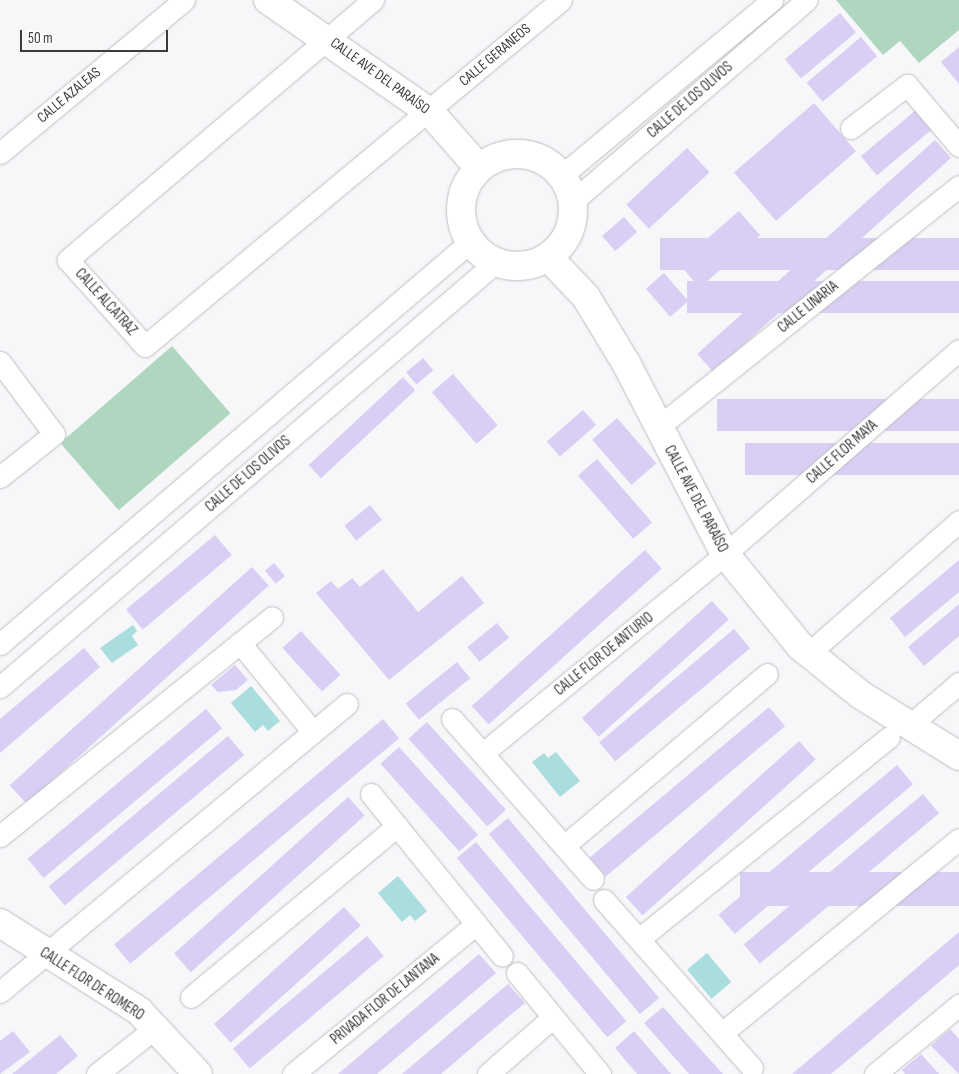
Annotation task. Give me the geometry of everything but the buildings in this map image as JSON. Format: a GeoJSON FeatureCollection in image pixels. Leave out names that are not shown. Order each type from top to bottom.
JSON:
{"type":"FeatureCollection","features":[{"type":"Feature","properties":{"kind":"street","name":"CALLE AZALEAS"},"geometry":{"type":"LineString","coordinates":[[0,153],[184,0]]}},
{"type":"Feature","properties":{"kind":"street","name":"CALLE AVE DEL PARAÍSO"},"geometry":{"type":"LineString","coordinates":[[268,0],[326,36],[430,112],[479,168]]}},
{"type":"Feature","properties":{"kind":"street"},"geometry":{"type":"LineString","coordinates":[[326,36],[373,0]]}},
{"type":"Feature","properties":{"kind":"street","name":"CALLE GERANEOS"},"geometry":{"type":"LineString","coordinates":[[430,112],[561,0]]}},
{"type":"Feature","properties":{"kind":"street","name":"CALLE DE LOS OLIVOS"},"geometry":{"type":"LineString","coordinates":[[561,176],[772,0]]}},
{"type":"Feature","properties":{"kind":"street","name":"CALLE DE LOS OLIVOS"},"geometry":{"type":"LineString","coordinates":[[573,201],[807,0]]}},
{"type":"Feature","properties":{"kind":"street","name":"CALLE ALCATRAZ"},"geometry":{"type":"LineString","coordinates":[[326,36],[68,260],[145,346],[430,112]]}},
{"type":"Feature","properties":{"kind":"street"},"geometry":{"type":"LineString","coordinates":[[851,128],[907,85],[959,146]]}},
{"type":"Feature","properties":{"kind":"street"},"geometry":{"type":"LineString","coordinates":[[506,154],[523,154],[542,159],[561,176],[573,201],[572,226],[564,244],[549,258],[529,266],[496,262],[470,242],[464,230],[461,202],[479,168],[506,154]]}},
{"type":"Feature","properties":{"kind":"street","name":"CALLE LINARIA"},"geometry":{"type":"LineString","coordinates":[[657,428],[959,186]]}},
{"type":"Feature","properties":{"kind":"street"},"geometry":{"type":"LineString","coordinates":[[0,644],[470,242]]}},
{"type":"Feature","properties":{"kind":"street","name":"CALLE AVE DEL PARAÍSO"},"geometry":{"type":"LineString","coordinates":[[549,258],[586,297],[626,363],[657,428],[725,554],[809,653],[861,695],[899,731],[959,756]]}},
{"type":"Feature","properties":{"kind":"street","name":"CALLE DE LOS OLIVOS"},"geometry":{"type":"LineString","coordinates":[[0,687],[496,262]]}},
{"type":"Feature","properties":{"kind":"street","name":"CALLE FLOR MAYA"},"geometry":{"type":"LineString","coordinates":[[725,554],[959,350]]}},
{"type":"Feature","properties":{"kind":"street"},"geometry":{"type":"LineString","coordinates":[[0,362],[54,434],[0,477]]}},
{"type":"Feature","properties":{"kind":"street"},"geometry":{"type":"LineString","coordinates":[[809,653],[959,521]]}},
{"type":"Feature","properties":{"kind":"street","name":"CALLE FLOR DE ANTURIO"},"geometry":{"type":"LineString","coordinates":[[483,753],[725,554]]}},
{"type":"Feature","properties":{"kind":"street"},"geometry":{"type":"LineString","coordinates":[[0,836],[272,617]]}},
{"type":"Feature","properties":{"kind":"street"},"geometry":{"type":"LineString","coordinates":[[240,643],[313,732]]}},
{"type":"Feature","properties":{"kind":"street"},"geometry":{"type":"LineString","coordinates":[[564,846],[767,674]]}},
{"type":"Feature","properties":{"kind":"street"},"geometry":{"type":"LineString","coordinates":[[639,939],[959,683]]}},
{"type":"Feature","properties":{"kind":"street"},"geometry":{"type":"LineString","coordinates":[[0,992],[347,704]]}},
{"type":"Feature","properties":{"kind":"street"},"geometry":{"type":"LineString","coordinates":[[452,719],[593,878]]}},
{"type":"Feature","properties":{"kind":"street"},"geometry":{"type":"LineString","coordinates":[[371,794],[502,956]]}},
{"type":"Feature","properties":{"kind":"street"},"geometry":{"type":"LineString","coordinates":[[191,997],[398,826]]}},
{"type":"Feature","properties":{"kind":"street"},"geometry":{"type":"LineString","coordinates":[[722,1034],[959,839]]}},
{"type":"Feature","properties":{"kind":"street"},"geometry":{"type":"LineString","coordinates":[[604,900],[752,1068]]}},
{"type":"Feature","properties":{"kind":"street","name":"CALLE FLOR DE ROMERO"},"geometry":{"type":"LineString","coordinates":[[0,923],[46,954],[139,1011],[198,1074]]}},
{"type":"Feature","properties":{"kind":"street","name":"PRIVADA FLOR DE LANTANA"},"geometry":{"type":"LineString","coordinates":[[293,1074],[476,924]]}},
{"type":"Feature","properties":{"kind":"street"},"geometry":{"type":"LineString","coordinates":[[517,974],[600,1074]]}},
{"type":"Feature","properties":{"kind":"street"},"geometry":{"type":"LineString","coordinates":[[875,1074],[959,1005]]}},
{"type":"Feature","properties":{"kind":"street"},"geometry":{"type":"LineString","coordinates":[[488,1074],[553,1017]]}},
{"type":"Feature","properties":{"kind":"street"},"geometry":{"type":"LineString","coordinates":[[97,1074],[155,1028]]}},
{"type":"Feature","properties":{"kind":"green space"},"geometry":{"type":"Polygon","coordinates":[[[836,0],[959,0],[959,30],[919,63],[900,41],[883,55],[836,0]]]}},
{"type":"Feature","properties":{"kind":"green space"},"geometry":{"type":"Polygon","coordinates":[[[172,346],[230,413],[119,510],[60,443],[172,346]]]}},
{"type":"Feature","properties":{"kind":"water"},"geometry":{"type":"Polygon","coordinates":[[[133,625],[137,631],[132,636],[138,645],[112,663],[100,648],[133,625]]]}},
{"type":"Feature","properties":{"kind":"water"},"geometry":{"type":"Polygon","coordinates":[[[251,686],[280,721],[268,731],[263,725],[255,732],[231,703],[251,686]]]}},
{"type":"Feature","properties":{"kind":"water"},"geometry":{"type":"Polygon","coordinates":[[[556,752],[580,781],[560,797],[532,762],[544,753],[548,758],[556,752]]]}},
{"type":"Feature","properties":{"kind":"water"},"geometry":{"type":"Polygon","coordinates":[[[398,876],[427,911],[415,921],[410,915],[402,922],[378,893],[398,876]]]}},
{"type":"Feature","properties":{"kind":"water"},"geometry":{"type":"Polygon","coordinates":[[[707,953],[731,982],[712,999],[687,970],[707,953]]]}}]}
